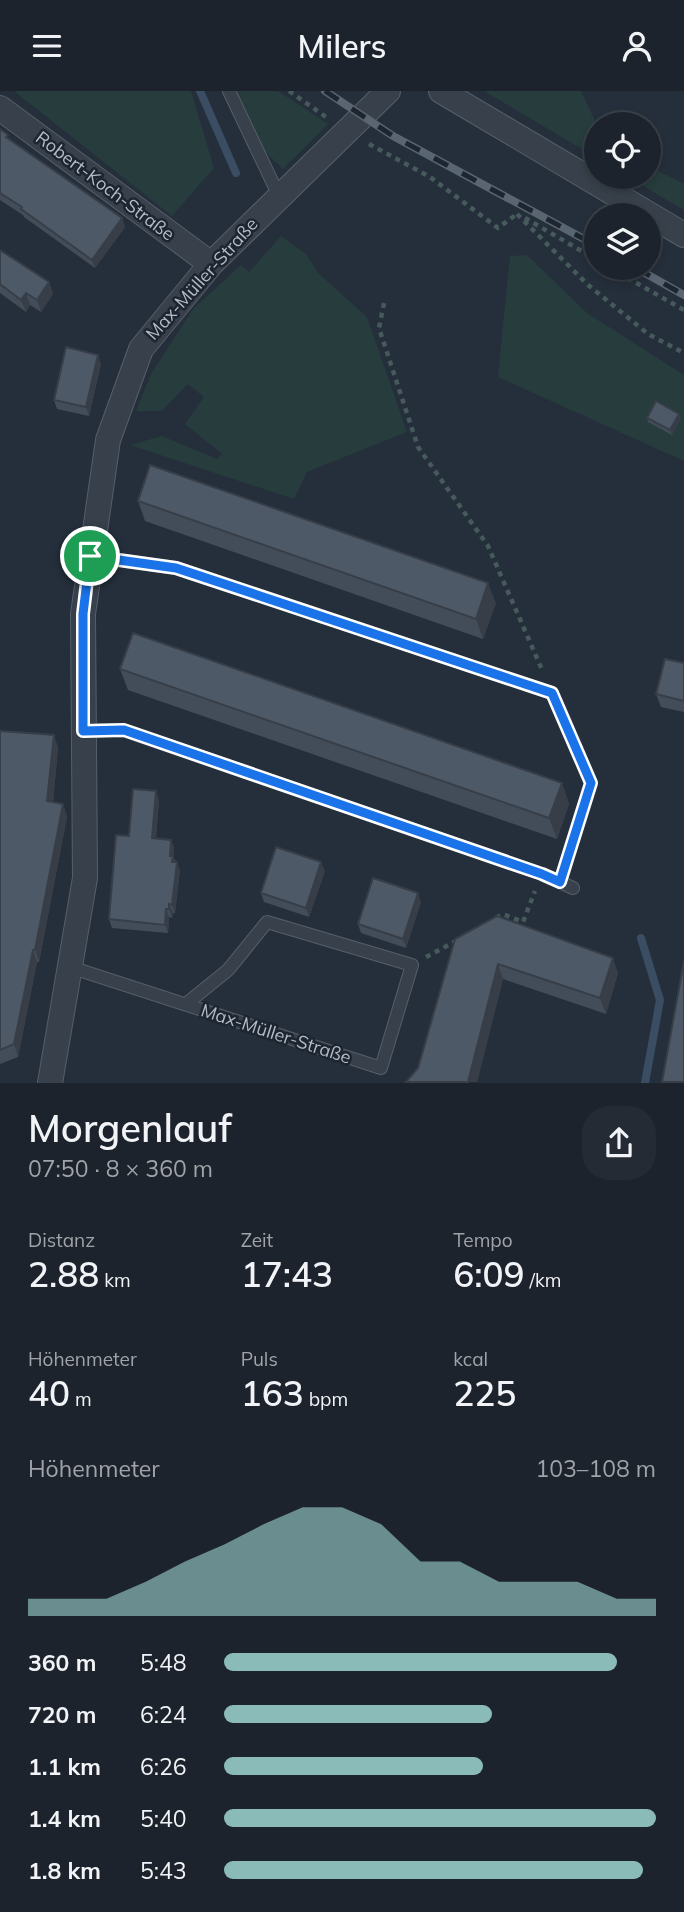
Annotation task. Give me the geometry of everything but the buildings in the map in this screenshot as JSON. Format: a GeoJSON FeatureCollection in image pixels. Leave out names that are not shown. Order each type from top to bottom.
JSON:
{"type":"FeatureCollection","features":[{"type":"Feature","properties":{"kind":"street","name":"Max-Müller-Straße"},"geometry":{"type":"LineString","coordinates":[[50,1083],[85,879],[83,614],[107,440],[141,349],[211,264],[388,91]]}},
{"type":"Feature","properties":{"kind":"street"},"geometry":{"type":"LineString","coordinates":[[448,93],[684,236]]}},
{"type":"Feature","properties":{"kind":"street","name":"Robert-Koch-Straße"},"geometry":{"type":"LineString","coordinates":[[0,108],[211,264]]}},
{"type":"Feature","properties":{"kind":"lane"},"geometry":{"type":"LineString","coordinates":[[229,91],[279,196]]}},
{"type":"Feature","properties":{"kind":"lane"},"geometry":{"type":"LineString","coordinates":[[90,556],[176,568],[552,693]]}},
{"type":"Feature","properties":{"kind":"lane"},"geometry":{"type":"LineString","coordinates":[[83,731],[124,730],[542,874],[573,888]]}},
{"type":"Feature","properties":{"kind":"lane"},"geometry":{"type":"LineString","coordinates":[[186,1005],[228,970],[267,922],[412,965]]}},
{"type":"Feature","properties":{"kind":"lane","name":"Max-Müller-Straße"},"geometry":{"type":"LineString","coordinates":[[70,967],[382,1067],[412,965]]}},
{"type":"Feature","properties":{"kind":"path"},"geometry":{"type":"LineString","coordinates":[[289,91],[347,132],[430,177],[498,227],[517,214]]}},
{"type":"Feature","properties":{"kind":"path"},"geometry":{"type":"LineString","coordinates":[[517,214],[584,253]]}},
{"type":"Feature","properties":{"kind":"path"},"geometry":{"type":"LineString","coordinates":[[517,214],[587,284],[648,334],[682,352],[684,346]]}},
{"type":"Feature","properties":{"kind":"path"},"geometry":{"type":"LineString","coordinates":[[631,280],[684,310]]}},
{"type":"Feature","properties":{"kind":"path"},"geometry":{"type":"LineString","coordinates":[[384,303],[379,328],[418,447],[488,546],[591,783],[560,882]]}},
{"type":"Feature","properties":{"kind":"path"},"geometry":{"type":"LineString","coordinates":[[492,921],[503,914],[523,922],[542,874]]}},
{"type":"Feature","properties":{"kind":"path"},"geometry":{"type":"LineString","coordinates":[[412,965],[468,934]]}},
{"type":"Feature","properties":{"kind":"green space"},"geometry":{"type":"Polygon","coordinates":[[[14,91],[191,91],[214,168],[172,216],[14,91]]]}},
{"type":"Feature","properties":{"kind":"green space"},"geometry":{"type":"Polygon","coordinates":[[[236,91],[278,91],[328,124],[283,169],[264,151],[236,91]]]}},
{"type":"Feature","properties":{"kind":"green space"},"geometry":{"type":"Polygon","coordinates":[[[484,91],[581,91],[591,112],[584,112],[584,150],[484,91]]]}},
{"type":"Feature","properties":{"kind":"green space"},"geometry":{"type":"Polygon","coordinates":[[[661,172],[684,184],[684,210],[648,189],[661,189],[661,172]]]}},
{"type":"Feature","properties":{"kind":"green space"},"geometry":{"type":"Polygon","coordinates":[[[281,236],[306,254],[318,273],[367,317],[407,432],[307,472],[294,499],[130,445],[162,436],[217,459],[222,454],[185,424],[204,397],[188,384],[162,411],[136,411],[151,374],[193,309],[241,265],[249,272],[281,236]]]}},
{"type":"Feature","properties":{"kind":"green space"},"geometry":{"type":"Polygon","coordinates":[[[527,255],[587,313],[684,375],[684,461],[498,377],[510,256],[527,255]]]}},
{"type":"Feature","properties":{"kind":"waterway"},"geometry":{"type":"LineString","coordinates":[[200,91],[236,173]]}},
{"type":"Feature","properties":{"kind":"waterway"},"geometry":{"type":"LineString","coordinates":[[641,938],[660,1000],[645,1083]]}},
{"type":"Feature","properties":{"kind":"railway"},"geometry":{"type":"LineString","coordinates":[[325,91],[393,136],[584,239]]}},
{"type":"Feature","properties":{"kind":"railway"},"geometry":{"type":"LineString","coordinates":[[657,280],[684,295]]}},
{"type":"Feature","properties":{"kind":"route"},"geometry":{"type":"LineString","coordinates":[[90,556],[176,568],[552,693],[591,783],[560,882],[124,730],[83,731],[83,614],[90,556]]}}]}
